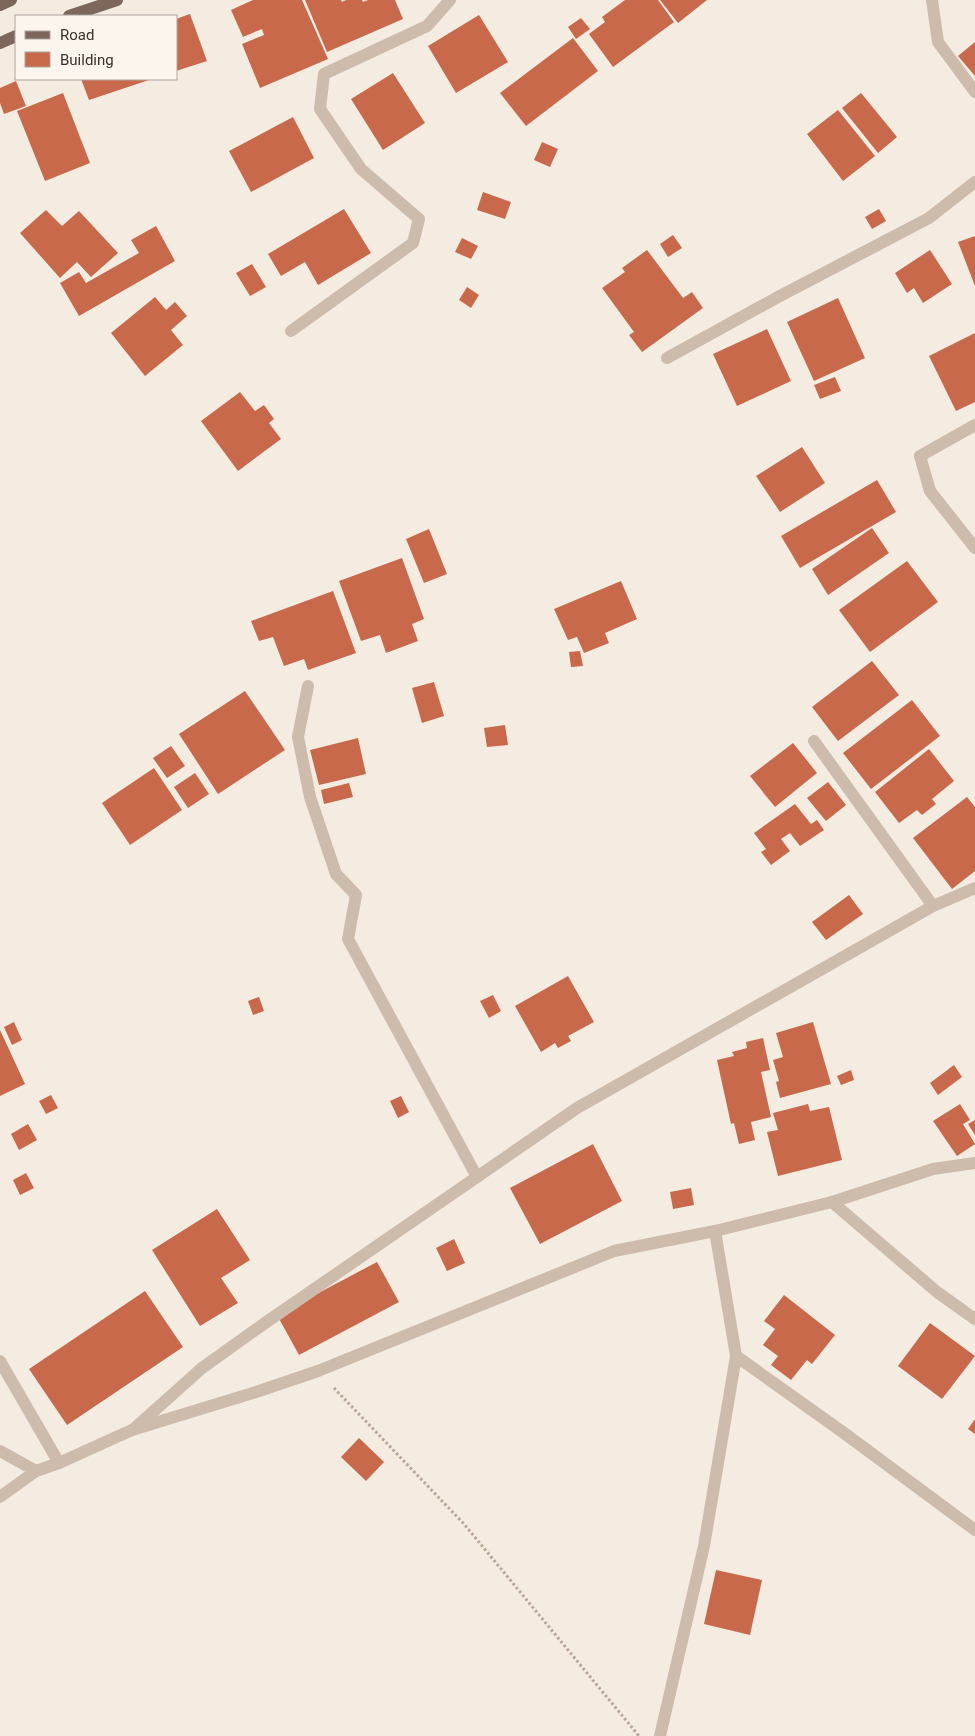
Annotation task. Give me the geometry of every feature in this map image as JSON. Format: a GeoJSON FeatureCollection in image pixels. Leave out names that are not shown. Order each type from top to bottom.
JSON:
{"type":"FeatureCollection","features":[{"type":"Feature","properties":{"kind":"main road"},"geometry":{"type":"LineString","coordinates":[[0,5],[11,0]]}},
{"type":"Feature","properties":{"kind":"main road"},"geometry":{"type":"LineString","coordinates":[[72,15],[117,0]]}},
{"type":"Feature","properties":{"kind":"main road"},"geometry":{"type":"LineString","coordinates":[[0,43],[15,36]]}},
{"type":"Feature","properties":{"kind":"street"},"geometry":{"type":"LineString","coordinates":[[291,331],[413,243],[419,219],[361,170],[320,109],[324,74],[427,26],[450,0]]}},
{"type":"Feature","properties":{"kind":"street"},"geometry":{"type":"LineString","coordinates":[[932,0],[938,42],[975,92]]}},
{"type":"Feature","properties":{"kind":"street"},"geometry":{"type":"LineString","coordinates":[[668,358],[786,293],[929,218],[975,182]]}},
{"type":"Feature","properties":{"kind":"street"},"geometry":{"type":"LineString","coordinates":[[975,426],[920,456],[930,491],[975,548]]}},
{"type":"Feature","properties":{"kind":"street"},"geometry":{"type":"LineString","coordinates":[[308,686],[298,736],[310,797],[336,874],[356,896],[348,940],[476,1177]]}},
{"type":"Feature","properties":{"kind":"street"},"geometry":{"type":"LineString","coordinates":[[814,741],[933,906]]}},
{"type":"Feature","properties":{"kind":"street"},"geometry":{"type":"LineString","coordinates":[[132,1430],[202,1368],[264,1322],[577,1108],[933,906],[975,888]]}},
{"type":"Feature","properties":{"kind":"street"},"geometry":{"type":"LineString","coordinates":[[0,1497],[36,1471],[59,1463],[132,1430],[318,1371],[614,1250],[716,1231],[832,1202],[933,1169],[975,1163]]}},
{"type":"Feature","properties":{"kind":"street"},"geometry":{"type":"LineString","coordinates":[[832,1202],[938,1292],[975,1319]]}},
{"type":"Feature","properties":{"kind":"street"},"geometry":{"type":"LineString","coordinates":[[660,1736],[704,1546],[736,1356],[716,1231]]}},
{"type":"Feature","properties":{"kind":"street"},"geometry":{"type":"LineString","coordinates":[[736,1356],[975,1530]]}},
{"type":"Feature","properties":{"kind":"street"},"geometry":{"type":"LineString","coordinates":[[0,1361],[59,1463]]}},
{"type":"Feature","properties":{"kind":"street"},"geometry":{"type":"LineString","coordinates":[[0,1451],[36,1471]]}},
{"type":"Feature","properties":{"kind":"path"},"geometry":{"type":"LineString","coordinates":[[318,1371],[464,1524],[639,1736]]}},
{"type":"Feature","properties":{"kind":"building"},"geometry":{"type":"Polygon","coordinates":[[[253,0],[302,0],[328,59],[260,88],[242,44],[264,35],[262,29],[243,37],[231,10],[253,0]]]}},
{"type":"Feature","properties":{"kind":"building"},"geometry":{"type":"Polygon","coordinates":[[[305,0],[341,0],[342,2],[346,0],[362,0],[363,2],[368,0],[395,0],[403,19],[327,52],[305,0]]]}},
{"type":"Feature","properties":{"kind":"building"},"geometry":{"type":"Polygon","coordinates":[[[625,0],[658,0],[674,22],[613,67],[589,34],[605,22],[602,17],[625,0]]]}},
{"type":"Feature","properties":{"kind":"building"},"geometry":{"type":"Polygon","coordinates":[[[660,0],[707,0],[678,23],[660,0]]]}},
{"type":"Feature","properties":{"kind":"building"},"geometry":{"type":"Polygon","coordinates":[[[190,14],[207,61],[178,70],[178,18],[190,14]]]}},
{"type":"Feature","properties":{"kind":"building"},"geometry":{"type":"Polygon","coordinates":[[[479,15],[508,62],[456,93],[428,46],[479,15]]]}},
{"type":"Feature","properties":{"kind":"building"},"geometry":{"type":"Polygon","coordinates":[[[581,18],[590,29],[576,39],[568,27],[581,18]]]}},
{"type":"Feature","properties":{"kind":"building"},"geometry":{"type":"Polygon","coordinates":[[[573,38],[598,71],[526,126],[500,93],[573,38]]]}},
{"type":"Feature","properties":{"kind":"building"},"geometry":{"type":"Polygon","coordinates":[[[975,42],[975,76],[958,56],[975,42]]]}},
{"type":"Feature","properties":{"kind":"building"},"geometry":{"type":"Polygon","coordinates":[[[393,73],[425,123],[383,150],[351,99],[393,73]]]}},
{"type":"Feature","properties":{"kind":"building"},"geometry":{"type":"Polygon","coordinates":[[[81,80],[149,80],[89,100],[81,80]]]}},
{"type":"Feature","properties":{"kind":"building"},"geometry":{"type":"Polygon","coordinates":[[[16,81],[26,106],[4,114],[0,103],[0,88],[16,81]]]}},
{"type":"Feature","properties":{"kind":"building"},"geometry":{"type":"Polygon","coordinates":[[[63,93],[90,163],[45,181],[17,111],[63,93]]]}},
{"type":"Feature","properties":{"kind":"building"},"geometry":{"type":"Polygon","coordinates":[[[861,93],[897,137],[878,153],[842,108],[861,93]]]}},
{"type":"Feature","properties":{"kind":"building"},"geometry":{"type":"Polygon","coordinates":[[[838,110],[875,156],[843,181],[807,134],[838,110]]]}},
{"type":"Feature","properties":{"kind":"building"},"geometry":{"type":"Polygon","coordinates":[[[293,117],[314,158],[251,192],[229,151],[293,117]]]}},
{"type":"Feature","properties":{"kind":"building"},"geometry":{"type":"Polygon","coordinates":[[[542,142],[558,149],[550,167],[534,160],[542,142]]]}},
{"type":"Feature","properties":{"kind":"building"},"geometry":{"type":"Polygon","coordinates":[[[483,192],[511,202],[505,219],[477,210],[483,192]]]}},
{"type":"Feature","properties":{"kind":"building"},"geometry":{"type":"Polygon","coordinates":[[[344,209],[371,253],[318,285],[305,262],[281,276],[268,254],[344,209]]]}},
{"type":"Feature","properties":{"kind":"building"},"geometry":{"type":"Polygon","coordinates":[[[879,209],[886,221],[872,229],[865,217],[879,209]]]}},
{"type":"Feature","properties":{"kind":"building"},"geometry":{"type":"Polygon","coordinates":[[[46,210],[62,226],[79,211],[118,253],[91,277],[77,262],[60,278],[20,233],[46,210]]]}},
{"type":"Feature","properties":{"kind":"building"},"geometry":{"type":"Polygon","coordinates":[[[156,226],[175,261],[79,316],[60,283],[79,272],[86,283],[139,253],[131,240],[156,226]]]}},
{"type":"Feature","properties":{"kind":"building"},"geometry":{"type":"Polygon","coordinates":[[[673,235],[682,248],[668,257],[660,244],[673,235]]]}},
{"type":"Feature","properties":{"kind":"building"},"geometry":{"type":"Polygon","coordinates":[[[975,236],[975,286],[958,242],[975,236]]]}},
{"type":"Feature","properties":{"kind":"building"},"geometry":{"type":"Polygon","coordinates":[[[462,238],[478,246],[471,259],[455,252],[462,238]]]}},
{"type":"Feature","properties":{"kind":"building"},"geometry":{"type":"Polygon","coordinates":[[[647,250],[683,298],[692,292],[703,308],[642,352],[629,335],[634,332],[602,288],[625,272],[622,268],[647,250]]]}},
{"type":"Feature","properties":{"kind":"building"},"geometry":{"type":"Polygon","coordinates":[[[930,250],[952,284],[923,303],[914,288],[907,293],[895,273],[930,250]]]}},
{"type":"Feature","properties":{"kind":"building"},"geometry":{"type":"Polygon","coordinates":[[[252,264],[266,287],[250,296],[236,273],[252,264]]]}},
{"type":"Feature","properties":{"kind":"building"},"geometry":{"type":"Polygon","coordinates":[[[467,287],[479,295],[471,308],[459,300],[467,287]]]}},
{"type":"Feature","properties":{"kind":"building"},"geometry":{"type":"Polygon","coordinates":[[[155,297],[166,310],[175,302],[187,316],[171,330],[183,345],[145,376],[111,333],[155,297]]]}},
{"type":"Feature","properties":{"kind":"building"},"geometry":{"type":"Polygon","coordinates":[[[838,298],[865,358],[814,381],[787,322],[838,298]]]}},
{"type":"Feature","properties":{"kind":"building"},"geometry":{"type":"Polygon","coordinates":[[[767,329],[791,381],[737,406],[713,354],[767,329]]]}},
{"type":"Feature","properties":{"kind":"building"},"geometry":{"type":"Polygon","coordinates":[[[975,333],[975,402],[956,411],[929,356],[975,333]]]}},
{"type":"Feature","properties":{"kind":"building"},"geometry":{"type":"Polygon","coordinates":[[[835,377],[841,391],[820,399],[814,385],[835,377]]]}},
{"type":"Feature","properties":{"kind":"building"},"geometry":{"type":"Polygon","coordinates":[[[240,392],[255,411],[264,405],[274,419],[269,423],[281,439],[238,471],[201,421],[240,392]]]}},
{"type":"Feature","properties":{"kind":"building"},"geometry":{"type":"Polygon","coordinates":[[[802,447],[825,483],[780,512],[756,476],[802,447]]]}},
{"type":"Feature","properties":{"kind":"building"},"geometry":{"type":"Polygon","coordinates":[[[877,480],[896,512],[800,568],[781,536],[877,480]]]}},
{"type":"Feature","properties":{"kind":"building"},"geometry":{"type":"Polygon","coordinates":[[[872,528],[889,553],[828,595],[812,569],[872,528]]]}},
{"type":"Feature","properties":{"kind":"building"},"geometry":{"type":"Polygon","coordinates":[[[429,529],[447,574],[424,583],[406,539],[429,529]]]}},
{"type":"Feature","properties":{"kind":"building"},"geometry":{"type":"Polygon","coordinates":[[[402,558],[424,619],[412,624],[418,641],[386,653],[380,635],[361,641],[339,581],[402,558]]]}},
{"type":"Feature","properties":{"kind":"building"},"geometry":{"type":"Polygon","coordinates":[[[907,561],[938,602],[870,652],[839,610],[907,561]]]}},
{"type":"Feature","properties":{"kind":"building"},"geometry":{"type":"Polygon","coordinates":[[[621,581],[637,619],[605,633],[609,643],[584,653],[577,637],[568,640],[554,609],[621,581]]]}},
{"type":"Feature","properties":{"kind":"building"},"geometry":{"type":"Polygon","coordinates":[[[333,591],[356,653],[308,670],[304,659],[284,666],[273,637],[259,641],[251,621],[333,591]]]}},
{"type":"Feature","properties":{"kind":"building"},"geometry":{"type":"Polygon","coordinates":[[[580,651],[583,666],[571,667],[569,652],[580,651]]]}},
{"type":"Feature","properties":{"kind":"building"},"geometry":{"type":"Polygon","coordinates":[[[872,661],[899,695],[838,741],[812,707],[872,661]]]}},
{"type":"Feature","properties":{"kind":"building"},"geometry":{"type":"Polygon","coordinates":[[[434,682],[444,716],[422,723],[412,688],[434,682]]]}},
{"type":"Feature","properties":{"kind":"building"},"geometry":{"type":"Polygon","coordinates":[[[245,691],[285,750],[218,794],[179,734],[245,691]]]}},
{"type":"Feature","properties":{"kind":"building"},"geometry":{"type":"Polygon","coordinates":[[[912,700],[940,736],[871,789],[843,753],[912,700]]]}},
{"type":"Feature","properties":{"kind":"building"},"geometry":{"type":"Polygon","coordinates":[[[505,725],[508,745],[487,747],[484,728],[505,725]]]}},
{"type":"Feature","properties":{"kind":"building"},"geometry":{"type":"Polygon","coordinates":[[[358,738],[366,774],[319,785],[310,750],[358,738]]]}},
{"type":"Feature","properties":{"kind":"building"},"geometry":{"type":"Polygon","coordinates":[[[793,743],[817,773],[775,807],[750,776],[793,743]]]}},
{"type":"Feature","properties":{"kind":"building"},"geometry":{"type":"Polygon","coordinates":[[[171,746],[185,766],[167,778],[153,758],[171,746]]]}},
{"type":"Feature","properties":{"kind":"building"},"geometry":{"type":"Polygon","coordinates":[[[929,749],[954,781],[932,799],[936,804],[922,815],[917,810],[899,823],[875,792],[929,749]]]}},
{"type":"Feature","properties":{"kind":"building"},"geometry":{"type":"Polygon","coordinates":[[[154,768],[182,810],[130,845],[102,803],[154,768]]]}},
{"type":"Feature","properties":{"kind":"building"},"geometry":{"type":"Polygon","coordinates":[[[195,773],[209,794],[188,808],[174,787],[195,773]]]}},
{"type":"Feature","properties":{"kind":"building"},"geometry":{"type":"Polygon","coordinates":[[[828,782],[846,805],[826,821],[807,798],[828,782]]]}},
{"type":"Feature","properties":{"kind":"building"},"geometry":{"type":"Polygon","coordinates":[[[349,783],[353,797],[324,804],[321,790],[349,783]]]}},
{"type":"Feature","properties":{"kind":"building"},"geometry":{"type":"Polygon","coordinates":[[[967,797],[975,807],[975,871],[952,889],[913,838],[967,797]]]}},
{"type":"Feature","properties":{"kind":"building"},"geometry":{"type":"Polygon","coordinates":[[[795,804],[811,824],[817,820],[824,830],[800,846],[790,833],[781,839],[790,851],[771,865],[761,852],[766,849],[754,833],[795,804]]]}},
{"type":"Feature","properties":{"kind":"building"},"geometry":{"type":"Polygon","coordinates":[[[849,895],[863,914],[826,940],[812,922],[849,895]]]}},
{"type":"Feature","properties":{"kind":"building"},"geometry":{"type":"Polygon","coordinates":[[[568,976],[594,1022],[568,1036],[571,1041],[558,1048],[555,1043],[541,1052],[515,1006],[568,976]]]}},
{"type":"Feature","properties":{"kind":"building"},"geometry":{"type":"Polygon","coordinates":[[[493,995],[501,1011],[489,1018],[480,1001],[493,995]]]}},
{"type":"Feature","properties":{"kind":"building"},"geometry":{"type":"Polygon","coordinates":[[[259,997],[264,1011],[253,1015],[248,1001],[259,997]]]}},
{"type":"Feature","properties":{"kind":"building"},"geometry":{"type":"Polygon","coordinates":[[[14,1022],[22,1040],[12,1045],[4,1027],[14,1022]]]}},
{"type":"Feature","properties":{"kind":"building"},"geometry":{"type":"Polygon","coordinates":[[[813,1022],[831,1084],[780,1098],[776,1082],[779,1081],[773,1060],[783,1057],[776,1033],[813,1022]]]}},
{"type":"Feature","properties":{"kind":"building"},"geometry":{"type":"Polygon","coordinates":[[[0,1030],[25,1084],[0,1096],[0,1030]]]}},
{"type":"Feature","properties":{"kind":"building"},"geometry":{"type":"Polygon","coordinates":[[[763,1038],[770,1070],[761,1072],[771,1117],[751,1122],[755,1140],[739,1144],[734,1123],[731,1124],[717,1060],[734,1056],[732,1052],[747,1048],[746,1042],[763,1038]]]}},
{"type":"Feature","properties":{"kind":"building"},"geometry":{"type":"Polygon","coordinates":[[[954,1065],[962,1077],[938,1095],[930,1083],[954,1065]]]}},
{"type":"Feature","properties":{"kind":"building"},"geometry":{"type":"Polygon","coordinates":[[[851,1070],[854,1080],[841,1085],[837,1076],[851,1070]]]}},
{"type":"Feature","properties":{"kind":"building"},"geometry":{"type":"Polygon","coordinates":[[[51,1095],[58,1108],[46,1114],[39,1101],[51,1095]]]}},
{"type":"Feature","properties":{"kind":"building"},"geometry":{"type":"Polygon","coordinates":[[[401,1096],[409,1112],[398,1118],[390,1101],[401,1096]]]}},
{"type":"Feature","properties":{"kind":"building"},"geometry":{"type":"Polygon","coordinates":[[[808,1104],[810,1111],[829,1107],[842,1160],[778,1176],[767,1132],[778,1130],[773,1113],[808,1104]]]}},
{"type":"Feature","properties":{"kind":"building"},"geometry":{"type":"Polygon","coordinates":[[[960,1104],[970,1120],[963,1124],[975,1144],[957,1156],[933,1121],[960,1104]]]}},
{"type":"Feature","properties":{"kind":"building"},"geometry":{"type":"Polygon","coordinates":[[[975,1120],[975,1135],[968,1124],[975,1120]]]}},
{"type":"Feature","properties":{"kind":"building"},"geometry":{"type":"Polygon","coordinates":[[[28,1124],[37,1140],[19,1150],[11,1134],[28,1124]]]}},
{"type":"Feature","properties":{"kind":"building"},"geometry":{"type":"Polygon","coordinates":[[[593,1144],[622,1201],[540,1244],[510,1188],[593,1144]]]}},
{"type":"Feature","properties":{"kind":"building"},"geometry":{"type":"Polygon","coordinates":[[[26,1173],[34,1188],[20,1195],[13,1180],[26,1173]]]}},
{"type":"Feature","properties":{"kind":"building"},"geometry":{"type":"Polygon","coordinates":[[[691,1188],[694,1205],[673,1209],[670,1192],[691,1188]]]}},
{"type":"Feature","properties":{"kind":"building"},"geometry":{"type":"Polygon","coordinates":[[[217,1209],[250,1260],[221,1278],[238,1303],[200,1326],[152,1250],[217,1209]]]}},
{"type":"Feature","properties":{"kind":"building"},"geometry":{"type":"Polygon","coordinates":[[[454,1239],[465,1263],[447,1271],[436,1248],[454,1239]]]}},
{"type":"Feature","properties":{"kind":"building"},"geometry":{"type":"Polygon","coordinates":[[[377,1262],[399,1302],[299,1355],[277,1315],[377,1262]]]}},
{"type":"Feature","properties":{"kind":"building"},"geometry":{"type":"Polygon","coordinates":[[[145,1291],[183,1347],[67,1425],[29,1369],[145,1291]]]}},
{"type":"Feature","properties":{"kind":"building"},"geometry":{"type":"Polygon","coordinates":[[[784,1295],[835,1335],[812,1364],[807,1360],[791,1380],[771,1365],[778,1356],[763,1345],[775,1329],[764,1321],[784,1295]]]}},
{"type":"Feature","properties":{"kind":"building"},"geometry":{"type":"Polygon","coordinates":[[[930,1323],[975,1356],[942,1399],[898,1366],[930,1323]]]}},
{"type":"Feature","properties":{"kind":"building"},"geometry":{"type":"Polygon","coordinates":[[[975,1419],[975,1434],[968,1429],[975,1419]]]}},
{"type":"Feature","properties":{"kind":"building"},"geometry":{"type":"Polygon","coordinates":[[[359,1438],[384,1462],[366,1481],[341,1457],[359,1438]]]}},
{"type":"Feature","properties":{"kind":"building"},"geometry":{"type":"Polygon","coordinates":[[[716,1570],[762,1580],[750,1635],[704,1624],[716,1570]]]}}]}
